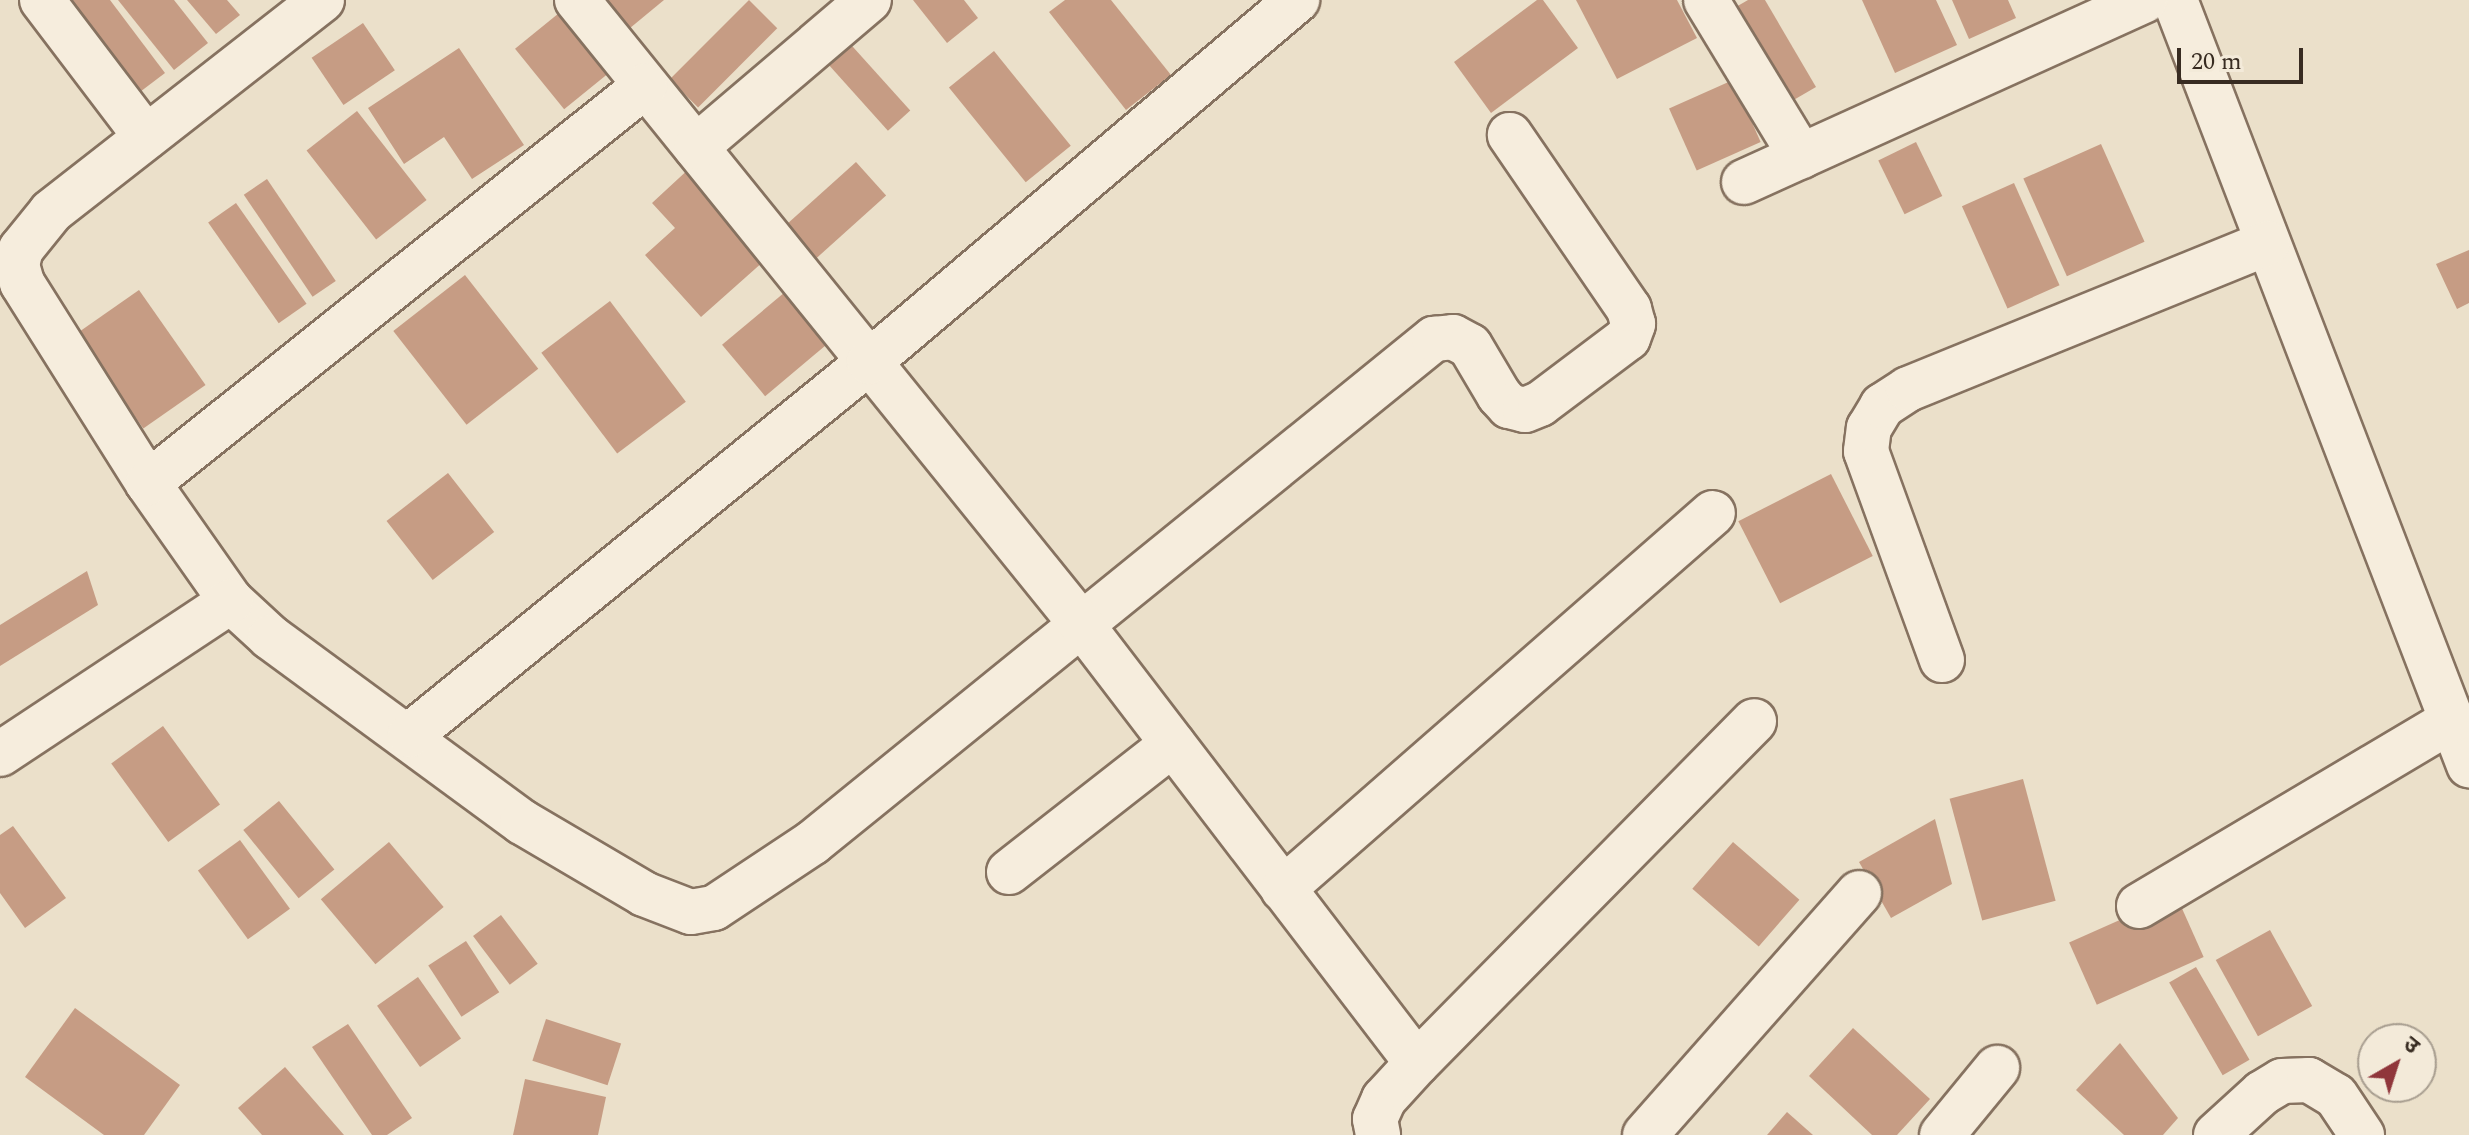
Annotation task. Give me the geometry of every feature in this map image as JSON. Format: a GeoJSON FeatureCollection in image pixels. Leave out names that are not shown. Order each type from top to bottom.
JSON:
{"type":"FeatureCollection","features":[{"type":"Feature","properties":{"kind":"street"},"geometry":{"type":"LineString","coordinates":[[42,0],[146,137]]}},
{"type":"Feature","properties":{"kind":"street"},"geometry":{"type":"LineString","coordinates":[[322,0],[146,137],[9,252],[22,283],[148,483],[231,601],[270,637],[410,735],[522,822],[644,894],[691,912],[714,908],[763,880],[1434,339],[1453,337],[1470,346],[1499,395],[1509,406],[1525,410],[1540,404],[1628,338],[1633,324],[1629,309],[1510,135]]}},
{"type":"Feature","properties":{"kind":"street"},"geometry":{"type":"LineString","coordinates":[[577,0],[1082,625],[1417,1063]]}},
{"type":"Feature","properties":{"kind":"street"},"geometry":{"type":"LineString","coordinates":[[696,147],[869,0]]}},
{"type":"Feature","properties":{"kind":"street"},"geometry":{"type":"LineString","coordinates":[[410,735],[869,362],[1297,0]]}},
{"type":"Feature","properties":{"kind":"street"},"geometry":{"type":"LineString","coordinates":[[1706,0],[1801,156]]}},
{"type":"Feature","properties":{"kind":"street"},"geometry":{"type":"LineString","coordinates":[[1744,182],[2145,0]]}},
{"type":"Feature","properties":{"kind":"street"},"geometry":{"type":"LineString","coordinates":[[2175,0],[2469,765]]}},
{"type":"Feature","properties":{"kind":"street"},"geometry":{"type":"LineString","coordinates":[[148,483],[645,86]]}},
{"type":"Feature","properties":{"kind":"street"},"geometry":{"type":"LineString","coordinates":[[1942,660],[1866,451],[1869,428],[1882,406],[1908,389],[2267,243]]}},
{"type":"Feature","properties":{"kind":"street"},"geometry":{"type":"LineString","coordinates":[[1283,889],[1713,513]]}},
{"type":"Feature","properties":{"kind":"street"},"geometry":{"type":"LineString","coordinates":[[0,754],[231,601]]}},
{"type":"Feature","properties":{"kind":"street"},"geometry":{"type":"LineString","coordinates":[[2139,906],[2452,720]]}},
{"type":"Feature","properties":{"kind":"street"},"geometry":{"type":"LineString","coordinates":[[1378,1135],[1375,1119],[1384,1099],[1754,721]]}},
{"type":"Feature","properties":{"kind":"street"},"geometry":{"type":"LineString","coordinates":[[1009,872],[1173,744]]}},
{"type":"Feature","properties":{"kind":"street"},"geometry":{"type":"LineString","coordinates":[[1645,1135],[1859,893]]}},
{"type":"Feature","properties":{"kind":"street"},"geometry":{"type":"LineString","coordinates":[[1942,1135],[1997,1068]]}},
{"type":"Feature","properties":{"kind":"street"},"geometry":{"type":"LineString","coordinates":[[2216,1135],[2262,1093],[2282,1081],[2309,1080],[2336,1096],[2362,1135]]}},
{"type":"Feature","properties":{"kind":"building"},"geometry":{"type":"Polygon","coordinates":[[[53,0],[110,0],[165,73],[128,101],[53,0]]]}},
{"type":"Feature","properties":{"kind":"building"},"geometry":{"type":"Polygon","coordinates":[[[118,0],[174,0],[208,43],[174,70],[118,0]]]}},
{"type":"Feature","properties":{"kind":"building"},"geometry":{"type":"Polygon","coordinates":[[[187,0],[227,0],[240,15],[216,34],[187,0]]]}},
{"type":"Feature","properties":{"kind":"building"},"geometry":{"type":"Polygon","coordinates":[[[598,0],[664,0],[624,33],[598,0]]]}},
{"type":"Feature","properties":{"kind":"building"},"geometry":{"type":"Polygon","coordinates":[[[749,0],[777,28],[698,107],[670,79],[749,0]]]}},
{"type":"Feature","properties":{"kind":"building"},"geometry":{"type":"Polygon","coordinates":[[[913,0],[964,0],[978,18],[947,43],[913,0]]]}},
{"type":"Feature","properties":{"kind":"building"},"geometry":{"type":"Polygon","coordinates":[[[1065,0],[1111,0],[1171,75],[1126,110],[1049,12],[1065,0]]]}},
{"type":"Feature","properties":{"kind":"building"},"geometry":{"type":"Polygon","coordinates":[[[1537,0],[1543,0],[1578,48],[1491,113],[1454,62],[1537,0]]]}},
{"type":"Feature","properties":{"kind":"building"},"geometry":{"type":"Polygon","coordinates":[[[1576,0],[1677,0],[1697,38],[1617,79],[1576,0]]]}},
{"type":"Feature","properties":{"kind":"building"},"geometry":{"type":"Polygon","coordinates":[[[1748,0],[1765,0],[1816,87],[1785,105],[1729,11],[1748,0]]]}},
{"type":"Feature","properties":{"kind":"building"},"geometry":{"type":"Polygon","coordinates":[[[1862,0],[1936,0],[1957,45],[1895,73],[1862,0]]]}},
{"type":"Feature","properties":{"kind":"building"},"geometry":{"type":"Polygon","coordinates":[[[1952,0],[2008,0],[2016,18],[1969,39],[1952,0]]]}},
{"type":"Feature","properties":{"kind":"building"},"geometry":{"type":"Polygon","coordinates":[[[564,9],[613,70],[564,109],[515,49],[564,9]]]}},
{"type":"Feature","properties":{"kind":"building"},"geometry":{"type":"Polygon","coordinates":[[[363,23],[395,70],[343,105],[312,58],[363,23]]]}},
{"type":"Feature","properties":{"kind":"building"},"geometry":{"type":"Polygon","coordinates":[[[844,37],[910,111],[888,131],[822,57],[844,37]]]}},
{"type":"Feature","properties":{"kind":"building"},"geometry":{"type":"Polygon","coordinates":[[[459,48],[524,145],[472,179],[444,137],[404,164],[368,108],[459,48]]]}},
{"type":"Feature","properties":{"kind":"building"},"geometry":{"type":"Polygon","coordinates":[[[994,51],[1071,146],[1026,182],[949,88],[994,51]]]}},
{"type":"Feature","properties":{"kind":"building"},"geometry":{"type":"Polygon","coordinates":[[[1733,80],[1761,142],[1697,171],[1669,108],[1733,80]]]}},
{"type":"Feature","properties":{"kind":"building"},"geometry":{"type":"Polygon","coordinates":[[[357,111],[427,200],[376,239],[307,150],[357,111]]]}},
{"type":"Feature","properties":{"kind":"building"},"geometry":{"type":"Polygon","coordinates":[[[1916,142],[1942,196],[1905,214],[1878,160],[1916,142]]]}},
{"type":"Feature","properties":{"kind":"building"},"geometry":{"type":"Polygon","coordinates":[[[2101,144],[2145,242],[2067,276],[2023,179],[2101,144]]]}},
{"type":"Feature","properties":{"kind":"building"},"geometry":{"type":"Polygon","coordinates":[[[856,162],[886,195],[816,259],[785,226],[856,162]]]}},
{"type":"Feature","properties":{"kind":"building"},"geometry":{"type":"Polygon","coordinates":[[[692,166],[772,254],[701,317],[645,255],[675,228],[652,203],[692,166]]]}},
{"type":"Feature","properties":{"kind":"building"},"geometry":{"type":"Polygon","coordinates":[[[267,179],[336,281],[313,297],[244,195],[267,179]]]}},
{"type":"Feature","properties":{"kind":"building"},"geometry":{"type":"Polygon","coordinates":[[[2014,183],[2060,285],[2007,309],[1962,206],[2014,183]]]}},
{"type":"Feature","properties":{"kind":"building"},"geometry":{"type":"Polygon","coordinates":[[[236,203],[307,304],[279,323],[208,223],[236,203]]]}},
{"type":"Feature","properties":{"kind":"building"},"geometry":{"type":"Polygon","coordinates":[[[2469,250],[2469,303],[2457,309],[2436,264],[2469,250]]]}},
{"type":"Feature","properties":{"kind":"building"},"geometry":{"type":"Polygon","coordinates":[[[465,275],[538,369],[467,425],[393,331],[465,275]]]}},
{"type":"Feature","properties":{"kind":"building"},"geometry":{"type":"Polygon","coordinates":[[[791,287],[834,338],[765,396],[722,345],[791,287]]]}},
{"type":"Feature","properties":{"kind":"building"},"geometry":{"type":"Polygon","coordinates":[[[139,290],[206,385],[143,429],[77,334],[139,290]]]}},
{"type":"Feature","properties":{"kind":"building"},"geometry":{"type":"Polygon","coordinates":[[[610,301],[686,402],[617,453],[541,353],[610,301]]]}},
{"type":"Feature","properties":{"kind":"building"},"geometry":{"type":"Polygon","coordinates":[[[448,473],[494,532],[433,580],[387,521],[448,473]]]}},
{"type":"Feature","properties":{"kind":"building"},"geometry":{"type":"Polygon","coordinates":[[[1831,474],[1873,556],[1780,603],[1738,521],[1831,474]]]}},
{"type":"Feature","properties":{"kind":"building"},"geometry":{"type":"Polygon","coordinates":[[[87,571],[98,605],[0,666],[0,625],[87,571]]]}},
{"type":"Feature","properties":{"kind":"building"},"geometry":{"type":"Polygon","coordinates":[[[163,726],[220,804],[168,842],[111,764],[163,726]]]}},
{"type":"Feature","properties":{"kind":"building"},"geometry":{"type":"Polygon","coordinates":[[[2023,779],[2056,901],[1982,920],[1950,799],[2023,779]]]}},
{"type":"Feature","properties":{"kind":"building"},"geometry":{"type":"Polygon","coordinates":[[[279,801],[334,869],[299,898],[243,830],[279,801]]]}},
{"type":"Feature","properties":{"kind":"building"},"geometry":{"type":"Polygon","coordinates":[[[1935,819],[1952,884],[1891,918],[1859,862],[1935,819]]]}},
{"type":"Feature","properties":{"kind":"building"},"geometry":{"type":"Polygon","coordinates":[[[13,826],[66,898],[25,928],[0,893],[0,835],[13,826]]]}},
{"type":"Feature","properties":{"kind":"building"},"geometry":{"type":"Polygon","coordinates":[[[240,840],[290,909],[248,939],[198,871],[240,840]]]}},
{"type":"Feature","properties":{"kind":"building"},"geometry":{"type":"Polygon","coordinates":[[[389,842],[444,907],[375,964],[321,899],[389,842]]]}},
{"type":"Feature","properties":{"kind":"building"},"geometry":{"type":"Polygon","coordinates":[[[1733,842],[1799,900],[1759,947],[1692,889],[1733,842]]]}},
{"type":"Feature","properties":{"kind":"building"},"geometry":{"type":"Polygon","coordinates":[[[2176,895],[2204,957],[2097,1005],[2069,943],[2176,895]]]}},
{"type":"Feature","properties":{"kind":"building"},"geometry":{"type":"Polygon","coordinates":[[[501,915],[538,964],[510,985],[473,936],[501,915]]]}},
{"type":"Feature","properties":{"kind":"building"},"geometry":{"type":"Polygon","coordinates":[[[2270,930],[2312,1006],[2258,1036],[2216,960],[2270,930]]]}},
{"type":"Feature","properties":{"kind":"building"},"geometry":{"type":"Polygon","coordinates":[[[466,941],[499,992],[461,1017],[428,966],[466,941]]]}},
{"type":"Feature","properties":{"kind":"building"},"geometry":{"type":"Polygon","coordinates":[[[2196,967],[2250,1060],[2223,1075],[2169,982],[2196,967]]]}},
{"type":"Feature","properties":{"kind":"building"},"geometry":{"type":"Polygon","coordinates":[[[418,977],[461,1038],[420,1067],[377,1006],[418,977]]]}},
{"type":"Feature","properties":{"kind":"building"},"geometry":{"type":"Polygon","coordinates":[[[75,1008],[180,1085],[144,1135],[104,1135],[25,1077],[75,1008]]]}},
{"type":"Feature","properties":{"kind":"building"},"geometry":{"type":"Polygon","coordinates":[[[546,1019],[621,1043],[608,1085],[532,1061],[546,1019]]]}},
{"type":"Feature","properties":{"kind":"building"},"geometry":{"type":"Polygon","coordinates":[[[348,1024],[412,1118],[387,1135],[372,1135],[312,1047],[348,1024]]]}},
{"type":"Feature","properties":{"kind":"building"},"geometry":{"type":"Polygon","coordinates":[[[1853,1028],[1930,1099],[1897,1135],[1872,1135],[1809,1076],[1853,1028]]]}},
{"type":"Feature","properties":{"kind":"building"},"geometry":{"type":"Polygon","coordinates":[[[2120,1043],[2178,1118],[2163,1135],[2124,1135],[2076,1090],[2120,1043]]]}},
{"type":"Feature","properties":{"kind":"building"},"geometry":{"type":"Polygon","coordinates":[[[285,1067],[344,1135],[262,1135],[238,1108],[285,1067]]]}},
{"type":"Feature","properties":{"kind":"building"},"geometry":{"type":"Polygon","coordinates":[[[525,1079],[606,1097],[598,1135],[513,1135],[525,1079]]]}},
{"type":"Feature","properties":{"kind":"building"},"geometry":{"type":"Polygon","coordinates":[[[1787,1112],[1813,1135],[1767,1135],[1787,1112]]]}}]}
